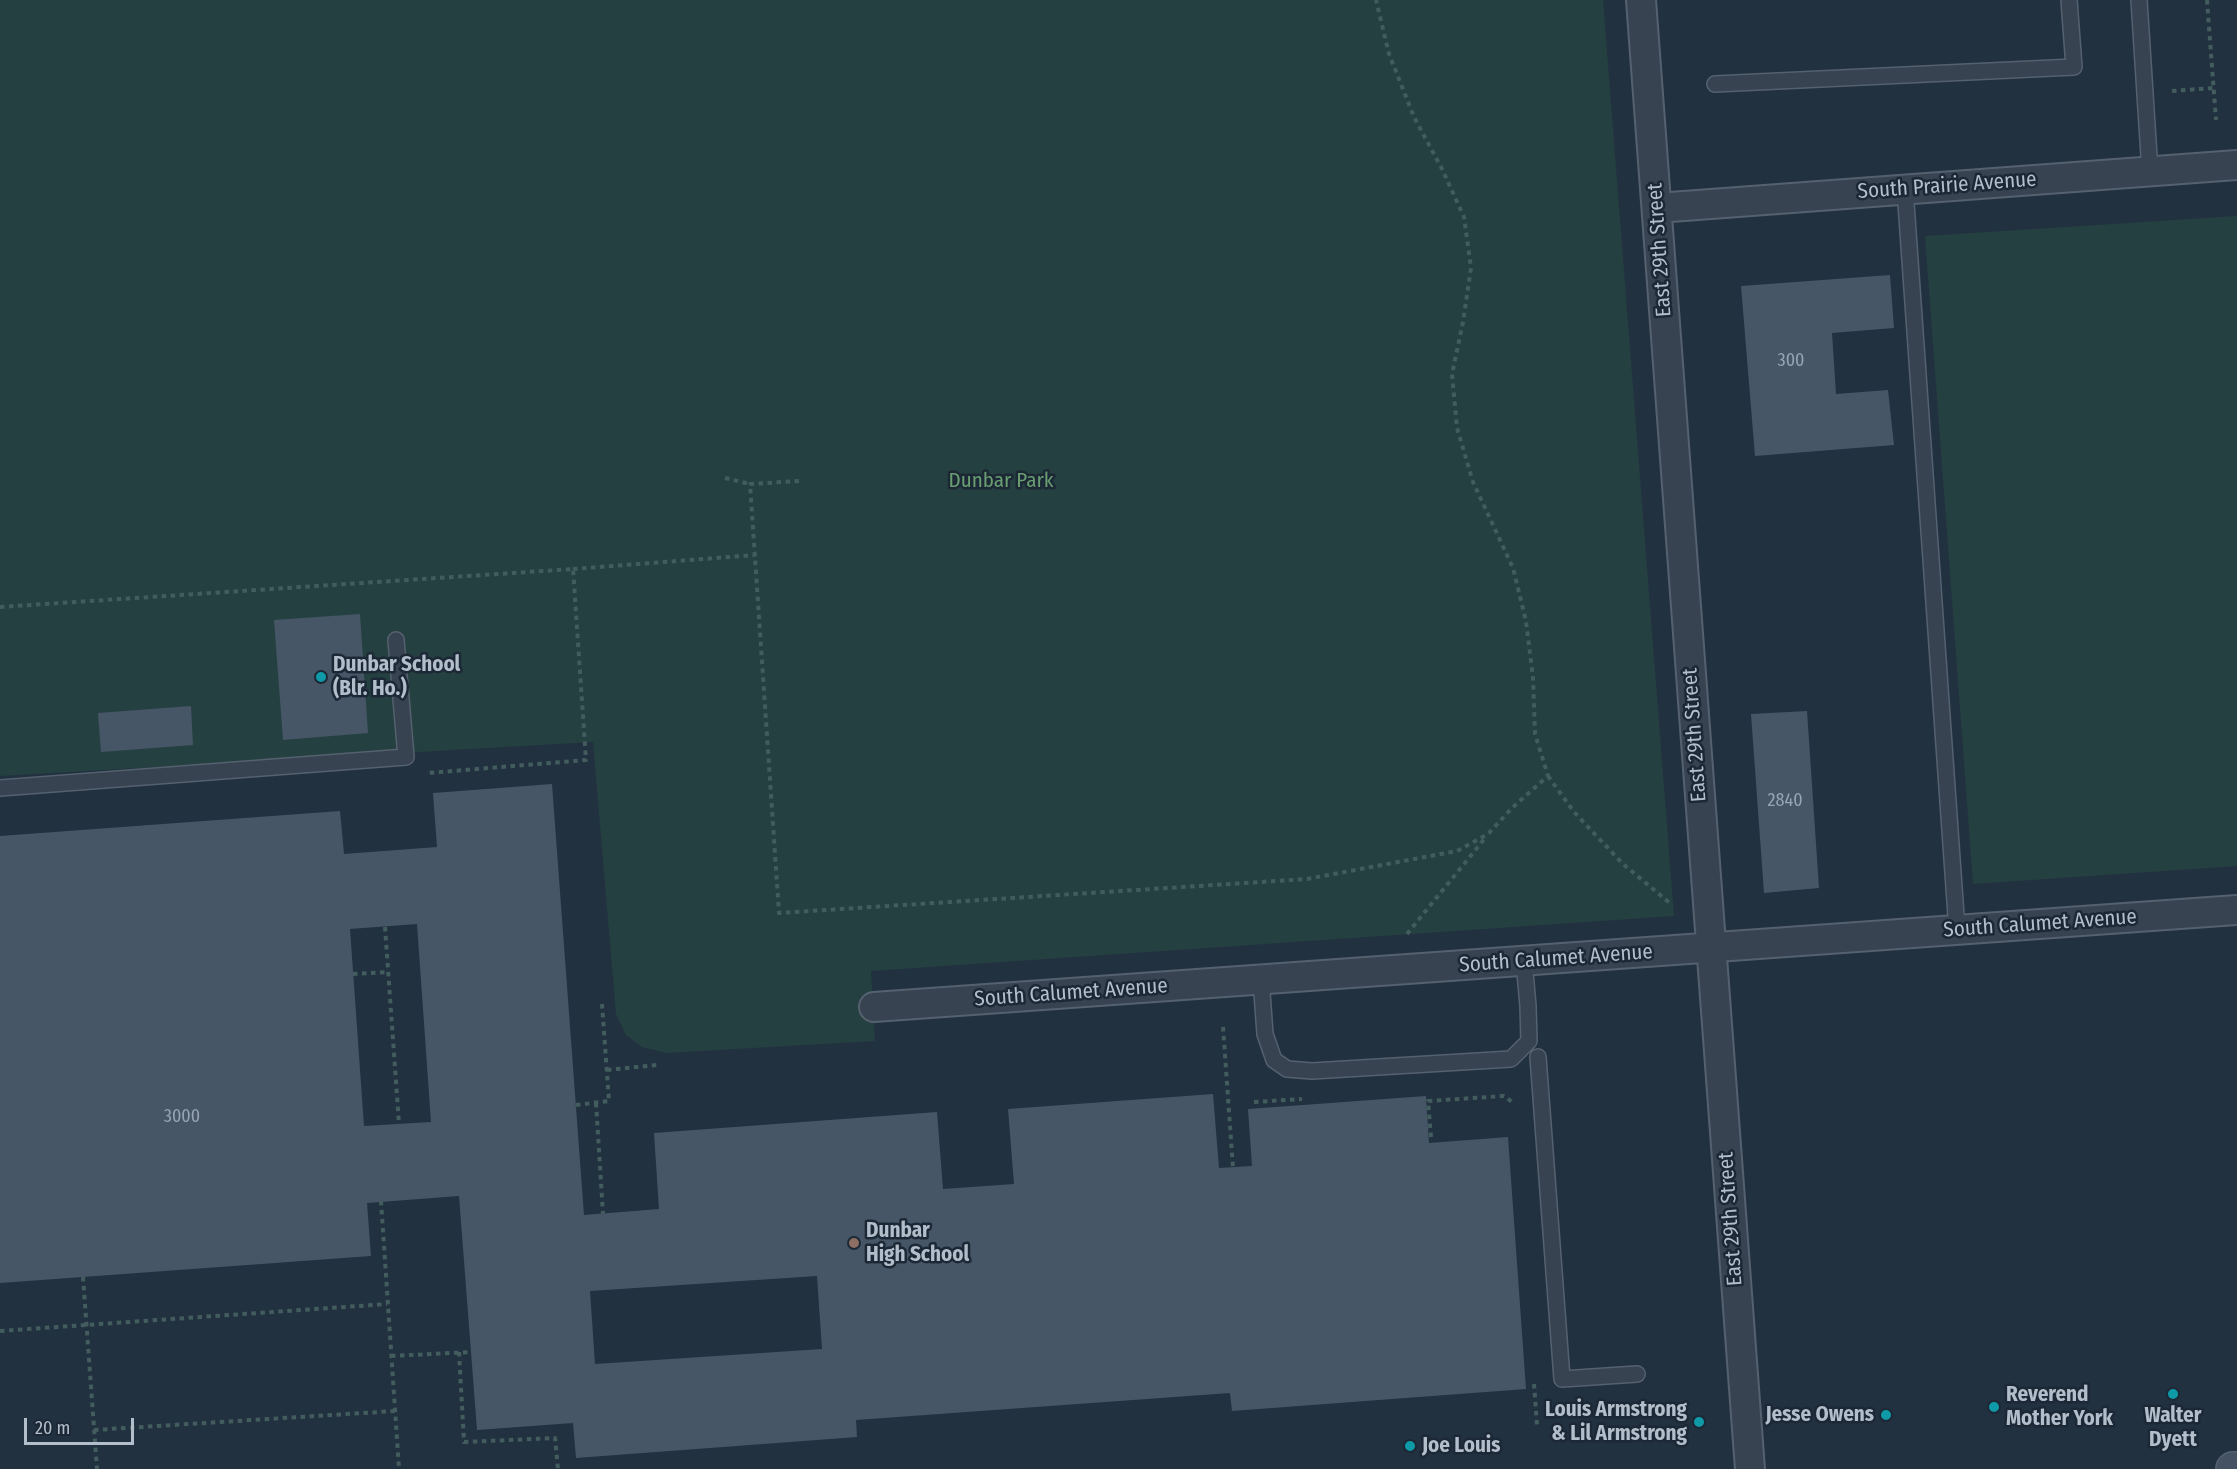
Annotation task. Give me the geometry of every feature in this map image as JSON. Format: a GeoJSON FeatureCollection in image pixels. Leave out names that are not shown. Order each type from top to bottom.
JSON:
{"type":"FeatureCollection","features":[{"type":"Feature","properties":{"kind":"street","name":"East 29th Street"},"geometry":{"type":"LineString","coordinates":[[1641,0],[1750,1469]]}},
{"type":"Feature","properties":{"kind":"street","name":"South Prairie Avenue"},"geometry":{"type":"LineString","coordinates":[[1657,208],[2237,165]]}},
{"type":"Feature","properties":{"kind":"street","name":"South Calumet Avenue"},"geometry":{"type":"LineString","coordinates":[[874,1007],[2237,910]]}},
{"type":"Feature","properties":{"kind":"lane"},"geometry":{"type":"LineString","coordinates":[[1715,84],[2074,67],[2069,0]]}},
{"type":"Feature","properties":{"kind":"lane"},"geometry":{"type":"LineString","coordinates":[[2139,0],[2150,171]]}},
{"type":"Feature","properties":{"kind":"lane"},"geometry":{"type":"LineString","coordinates":[[1905,189],[1958,930]]}},
{"type":"Feature","properties":{"kind":"lane"},"geometry":{"type":"LineString","coordinates":[[0,788],[406,757],[396,640]]}},
{"type":"Feature","properties":{"kind":"lane"},"geometry":{"type":"LineString","coordinates":[[1261,980],[1265,1034],[1274,1060],[1287,1069],[1312,1071],[1511,1059],[1529,1041],[1524,961]]}},
{"type":"Feature","properties":{"kind":"lane"},"geometry":{"type":"LineString","coordinates":[[1538,1057],[1562,1379],[1637,1374]]}},
{"type":"Feature","properties":{"kind":"path"},"geometry":{"type":"LineString","coordinates":[[1376,0],[1389,54],[1414,117],[1464,217],[1472,268],[1452,374],[1457,428],[1473,482],[1493,521],[1515,579],[1526,621],[1533,678],[1535,734],[1548,776],[1574,812],[1615,855],[1671,904]]}},
{"type":"Feature","properties":{"kind":"path"},"geometry":{"type":"LineString","coordinates":[[2207,0],[2216,120]]}},
{"type":"Feature","properties":{"kind":"path"},"geometry":{"type":"LineString","coordinates":[[2170,91],[2213,88]]}},
{"type":"Feature","properties":{"kind":"path"},"geometry":{"type":"LineString","coordinates":[[725,478],[750,484],[799,481]]}},
{"type":"Feature","properties":{"kind":"path"},"geometry":{"type":"LineString","coordinates":[[750,484],[779,913],[1307,879],[1457,851],[1488,834]]}},
{"type":"Feature","properties":{"kind":"path"},"geometry":{"type":"LineString","coordinates":[[573,569],[755,555]]}},
{"type":"Feature","properties":{"kind":"path"},"geometry":{"type":"LineString","coordinates":[[1407,934],[1488,834],[1512,808],[1548,776]]}},
{"type":"Feature","properties":{"kind":"path"},"geometry":{"type":"LineString","coordinates":[[385,927],[399,1124]]}},
{"type":"Feature","properties":{"kind":"path"},"geometry":{"type":"LineString","coordinates":[[353,974],[388,972]]}},
{"type":"Feature","properties":{"kind":"path"},"geometry":{"type":"LineString","coordinates":[[576,1105],[609,1101],[602,1004]]}},
{"type":"Feature","properties":{"kind":"path"},"geometry":{"type":"LineString","coordinates":[[1223,1027],[1233,1168]]}},
{"type":"Feature","properties":{"kind":"path"},"geometry":{"type":"LineString","coordinates":[[607,1070],[657,1065]]}},
{"type":"Feature","properties":{"kind":"path"},"geometry":{"type":"LineString","coordinates":[[1431,1137],[1428,1101],[1504,1096],[1515,1105]]}},
{"type":"Feature","properties":{"kind":"path"},"geometry":{"type":"LineString","coordinates":[[596,1103],[603,1214]]}},
{"type":"Feature","properties":{"kind":"path"},"geometry":{"type":"LineString","coordinates":[[381,1201],[399,1469]]}},
{"type":"Feature","properties":{"kind":"path"},"geometry":{"type":"LineString","coordinates":[[83,1277],[97,1469]]}},
{"type":"Feature","properties":{"kind":"path"},"geometry":{"type":"LineString","coordinates":[[0,1331],[387,1304]]}},
{"type":"Feature","properties":{"kind":"path"},"geometry":{"type":"LineString","coordinates":[[459,1352],[464,1442],[555,1438],[558,1469]]}},
{"type":"Feature","properties":{"kind":"path"},"geometry":{"type":"LineString","coordinates":[[391,1356],[471,1352]]}},
{"type":"Feature","properties":{"kind":"path"},"geometry":{"type":"LineString","coordinates":[[1534,1378],[1537,1425]]}},
{"type":"Feature","properties":{"kind":"path"},"geometry":{"type":"LineString","coordinates":[[94,1430],[395,1410]]}},
{"type":"Feature","properties":{"kind":"green space","name":"Dunbar Park"},"geometry":{"type":"Polygon","coordinates":[[[0,0],[1603,0],[1674,916],[871,971],[875,1041],[666,1053],[642,1047],[626,1035],[616,1014],[593,742],[0,776],[0,0]]]}},
{"type":"Feature","properties":{"kind":"green space"},"geometry":{"type":"Polygon","coordinates":[[[2237,216],[2237,866],[1973,884],[1925,236],[2237,216]]]}},
{"type":"Feature","properties":{"kind":"building"},"geometry":{"type":"Polygon","coordinates":[[[1890,275],[1894,328],[1832,333],[1836,394],[1888,390],[1894,445],[1755,456],[1741,286],[1890,275]]]}},
{"type":"Feature","properties":{"kind":"building","name":"Dunbar School (Blr. Ho.)"},"geometry":{"type":"Polygon","coordinates":[[[360,614],[368,733],[283,740],[274,620],[360,614]]]}},
{"type":"Feature","properties":{"kind":"building"},"geometry":{"type":"Polygon","coordinates":[[[191,706],[193,745],[101,752],[98,713],[191,706]]]}},
{"type":"Feature","properties":{"kind":"building"},"geometry":{"type":"Polygon","coordinates":[[[1807,711],[1819,888],[1764,893],[1751,714],[1807,711]]]}},
{"type":"Feature","properties":{"kind":"building"},"geometry":{"type":"Polygon","coordinates":[[[552,784],[584,1215],[659,1209],[654,1133],[937,1112],[943,1189],[1014,1184],[1008,1109],[1213,1094],[1219,1168],[1252,1166],[1248,1109],[1426,1096],[1429,1143],[1508,1137],[1526,1389],[1232,1411],[1230,1393],[856,1420],[857,1437],[576,1458],[573,1423],[477,1430],[459,1196],[367,1203],[371,1256],[0,1283],[0,836],[340,811],[344,854],[437,847],[433,793],[552,784]],[[417,924],[350,929],[364,1126],[431,1122],[417,924]],[[817,1276],[590,1291],[595,1364],[822,1349],[817,1276]]]}},
{"type":"Feature","properties":{"kind":"place","name":"Dunbar School (Blr. Ho.)"},"geometry":{"type":"Point","coordinates":[321,677]}},
{"type":"Feature","properties":{"kind":"place","name":"Dunbar High School"},"geometry":{"type":"Point","coordinates":[854,1243]}},
{"type":"Feature","properties":{"kind":"place","name":"Walter Dyett"},"geometry":{"type":"Point","coordinates":[2173,1394]}},
{"type":"Feature","properties":{"kind":"place","name":"Reverend Mother York"},"geometry":{"type":"Point","coordinates":[1994,1407]}},
{"type":"Feature","properties":{"kind":"place","name":"Jesse Owens"},"geometry":{"type":"Point","coordinates":[1886,1415]}},
{"type":"Feature","properties":{"kind":"place","name":"Louis Armstrong & Lil Armstrong"},"geometry":{"type":"Point","coordinates":[1699,1422]}},
{"type":"Feature","properties":{"kind":"place","name":"Joe Louis"},"geometry":{"type":"Point","coordinates":[1410,1446]}}]}
